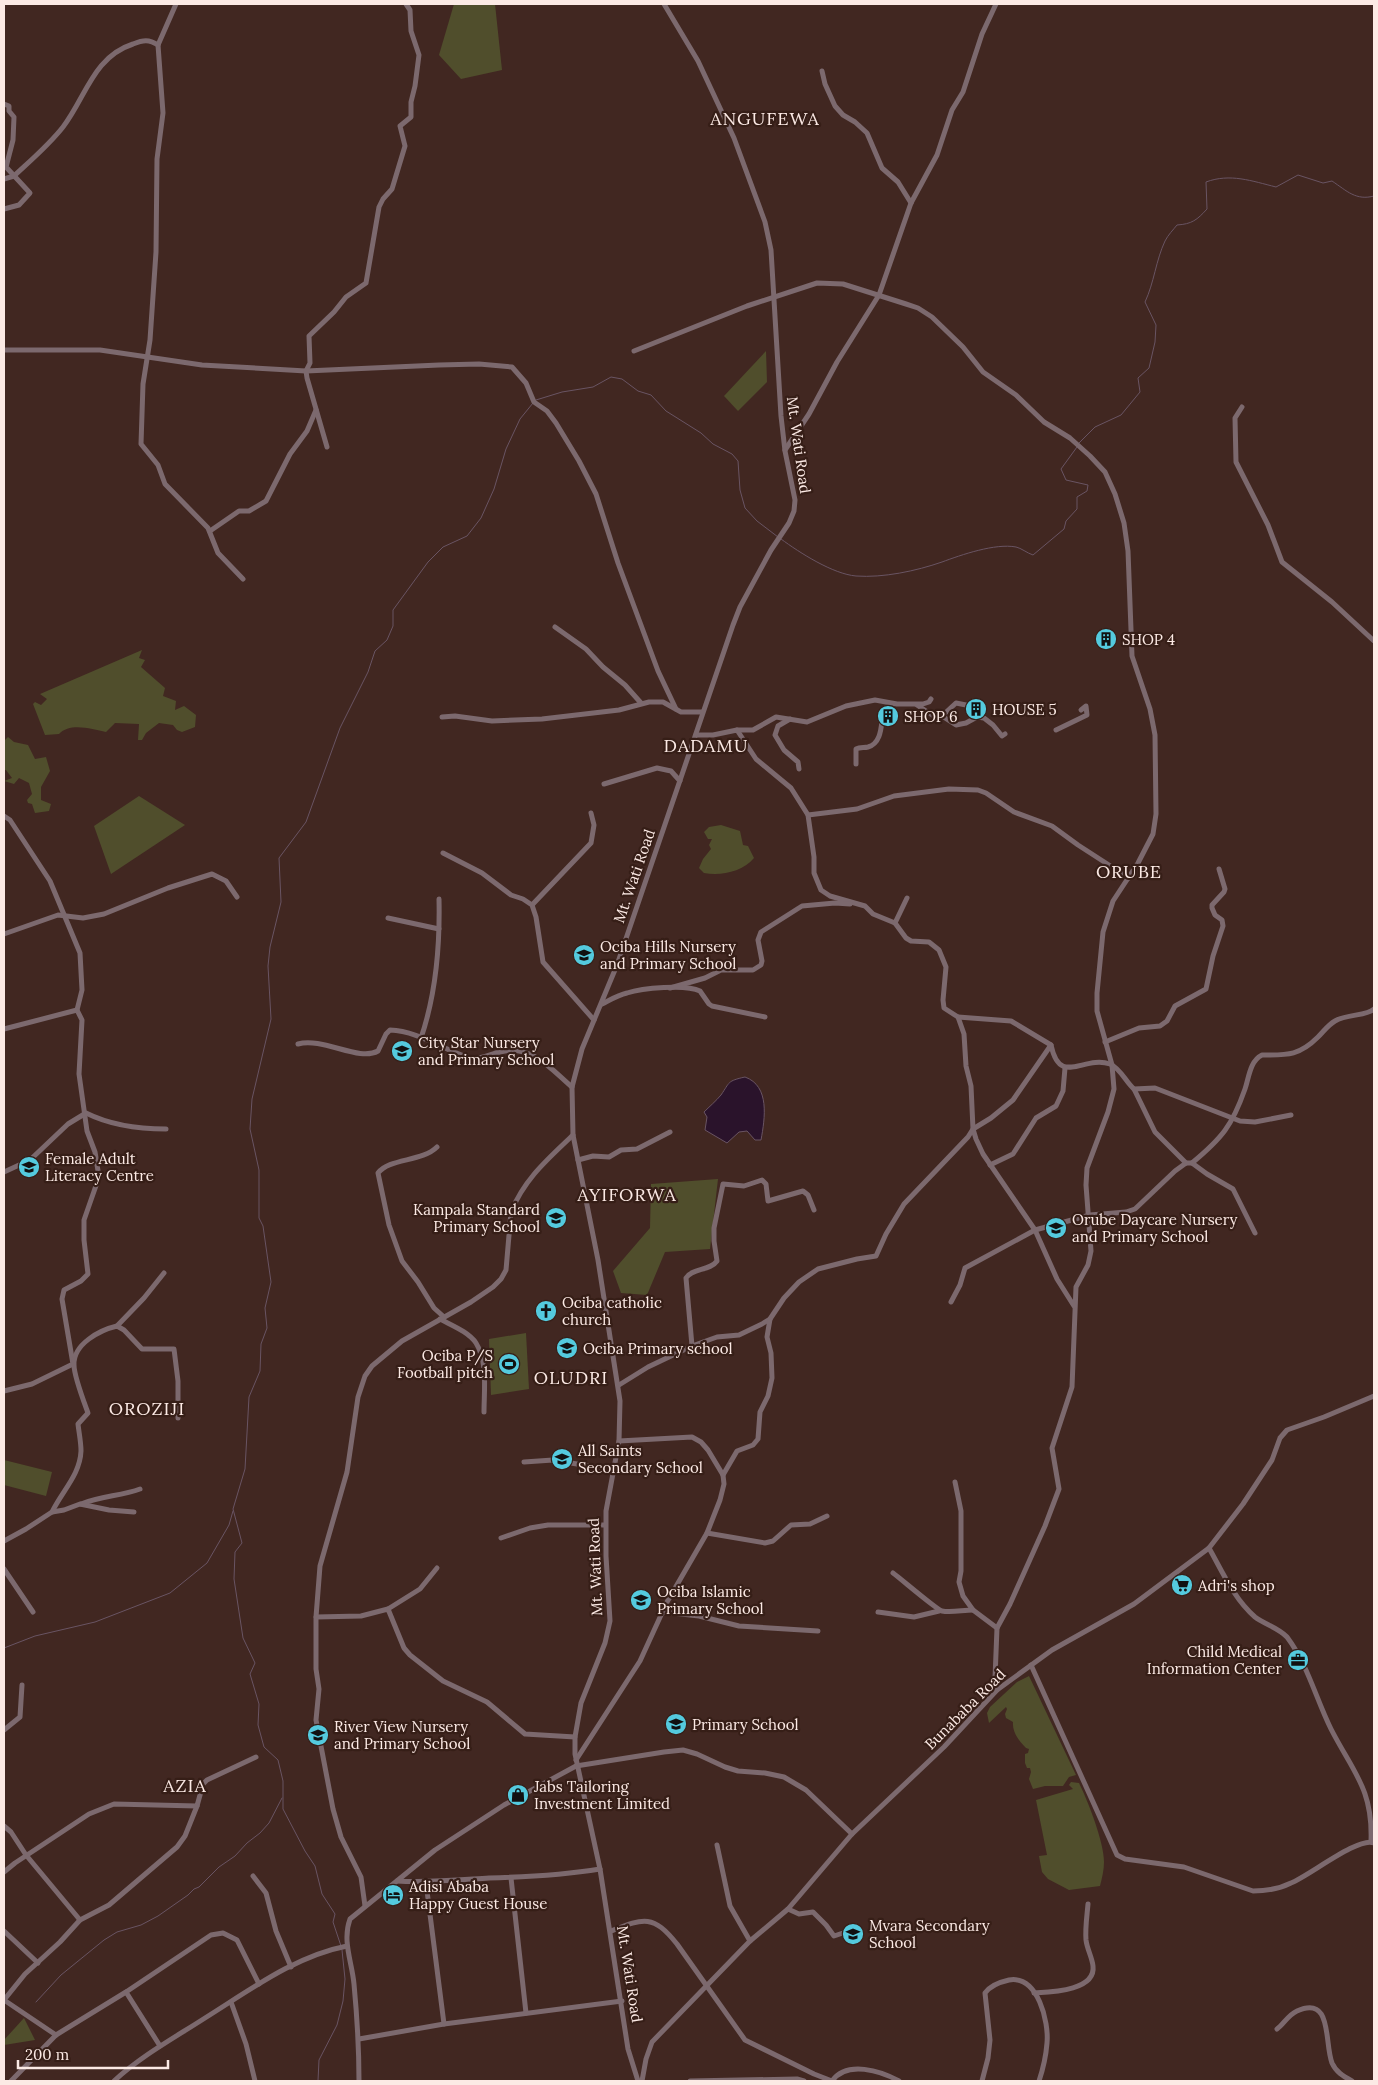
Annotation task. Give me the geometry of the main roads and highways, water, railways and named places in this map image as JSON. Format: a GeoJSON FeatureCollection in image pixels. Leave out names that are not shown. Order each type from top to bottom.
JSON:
{"type":"FeatureCollection","features":[{"type":"Feature","properties":{"kind":"waterway"},"geometry":{"type":"LineString","coordinates":[[1079,443],[1095,427],[1121,415],[1140,392],[1138,378],[1149,368],[1155,342],[1156,325],[1145,302],[1159,256],[1166,239],[1177,225],[1194,221],[1207,209],[1206,182],[1215,179],[1232,178],[1250,180],[1276,187],[1298,175],[1323,183],[1332,181],[1357,196],[1374,196]]}},
{"type":"Feature","properties":{"kind":"waterway"},"geometry":{"type":"LineString","coordinates":[[536,400],[562,392],[593,387],[611,377],[622,379],[638,391],[651,395],[666,411],[701,433],[713,444],[732,454],[738,461],[740,490],[745,508],[757,521],[778,537]]}},
{"type":"Feature","properties":{"kind":"waterway"},"geometry":{"type":"LineString","coordinates":[[341,1946],[333,1922],[335,1914],[322,1894],[315,1866],[283,1809],[283,1781],[278,1760],[264,1747],[258,1725],[259,1704],[250,1674],[255,1663],[243,1638],[234,1579],[235,1552],[242,1543],[233,1509],[245,1469],[249,1397],[260,1371],[261,1344],[267,1328],[265,1308],[271,1282],[263,1226],[259,1218],[259,1170],[250,1129],[252,1099],[271,1019],[268,966],[270,947],[281,902],[279,858],[306,822],[340,728],[368,672],[375,651],[387,640],[393,626],[393,610],[428,562],[443,547],[467,536],[481,518],[494,489],[506,449],[520,419],[533,403]]}},
{"type":"Feature","properties":{"kind":"waterway"},"geometry":{"type":"LineString","coordinates":[[781,539],[827,567],[856,576],[888,575],[910,571],[988,548],[1016,547],[1033,555],[1064,529],[1066,521],[1077,509],[1077,497],[1087,491],[1088,485],[1066,480],[1061,469],[1077,447]]}},
{"type":"Feature","properties":{"kind":"waterway"},"geometry":{"type":"LineString","coordinates":[[4,1648],[35,1636],[95,1622],[170,1593],[207,1563],[229,1525],[233,1511]]}},
{"type":"Feature","properties":{"kind":"waterway"},"geometry":{"type":"LineString","coordinates":[[36,2002],[61,1975],[104,1940],[117,1932],[141,1925],[158,1916],[199,1887],[219,1867],[235,1856],[260,1833],[269,1823],[282,1798]]}},
{"type":"Feature","properties":{"kind":"waterway"},"geometry":{"type":"LineString","coordinates":[[318,2081],[319,2060],[337,2025],[343,2001],[345,1979],[342,1950]]}},
{"type":"Feature","properties":{"kind":"place","name":"SHOP 4"},"geometry":{"type":"Point","coordinates":[1106,639]}},
{"type":"Feature","properties":{"kind":"place","name":"HOUSE 5"},"geometry":{"type":"Point","coordinates":[976,709]}},
{"type":"Feature","properties":{"kind":"place","name":"SHOP 6"},"geometry":{"type":"Point","coordinates":[888,716]}},
{"type":"Feature","properties":{"kind":"place","name":"Ociba Hills Nursery and Primary School"},"geometry":{"type":"Point","coordinates":[584,955]}},
{"type":"Feature","properties":{"kind":"place","name":"City Star Nursery and Primary School"},"geometry":{"type":"Point","coordinates":[402,1051]}},
{"type":"Feature","properties":{"kind":"place","name":"Female Adult Literacy Centre"},"geometry":{"type":"Point","coordinates":[29,1167]}},
{"type":"Feature","properties":{"kind":"place","name":"Kampala Standard Primary School"},"geometry":{"type":"Point","coordinates":[556,1218]}},
{"type":"Feature","properties":{"kind":"place","name":"Orube Daycare Nursery and Primary School"},"geometry":{"type":"Point","coordinates":[1056,1228]}},
{"type":"Feature","properties":{"kind":"place","name":"Ociba catholic church"},"geometry":{"type":"Point","coordinates":[546,1311]}},
{"type":"Feature","properties":{"kind":"place","name":"Ociba Primary school"},"geometry":{"type":"Point","coordinates":[567,1348]}},
{"type":"Feature","properties":{"kind":"place","name":"Ociba P/S Football pitch"},"geometry":{"type":"Point","coordinates":[509,1364]}},
{"type":"Feature","properties":{"kind":"place","name":"All Saints Secondary School"},"geometry":{"type":"Point","coordinates":[562,1459]}},
{"type":"Feature","properties":{"kind":"place","name":"Adri's shop"},"geometry":{"type":"Point","coordinates":[1182,1585]}},
{"type":"Feature","properties":{"kind":"place","name":"Ociba Islamic Primary School"},"geometry":{"type":"Point","coordinates":[641,1600]}},
{"type":"Feature","properties":{"kind":"place","name":"Child Medical Information Center"},"geometry":{"type":"Point","coordinates":[1298,1660]}},
{"type":"Feature","properties":{"kind":"place","name":"Primary School"},"geometry":{"type":"Point","coordinates":[676,1724]}},
{"type":"Feature","properties":{"kind":"place","name":"River View Nursery and Primary School"},"geometry":{"type":"Point","coordinates":[318,1735]}},
{"type":"Feature","properties":{"kind":"place","name":"Jabs Tailoring Investment Limited"},"geometry":{"type":"Point","coordinates":[518,1795]}},
{"type":"Feature","properties":{"kind":"place","name":"Adisi Ababa Happy Guest House"},"geometry":{"type":"Point","coordinates":[393,1895]}},
{"type":"Feature","properties":{"kind":"place","name":"Mvara Secondary School"},"geometry":{"type":"Point","coordinates":[853,1934]}},
{"type":"Feature","properties":{"kind":"district","name":"ANGUFEWA"},"geometry":{"type":"Point","coordinates":[765,118]}},
{"type":"Feature","properties":{"kind":"district","name":"DADAMU"},"geometry":{"type":"Point","coordinates":[706,745]}},
{"type":"Feature","properties":{"kind":"district","name":"ORUBE"},"geometry":{"type":"Point","coordinates":[1129,871]}},
{"type":"Feature","properties":{"kind":"district","name":"AYIFORWA"},"geometry":{"type":"Point","coordinates":[627,1194]}},
{"type":"Feature","properties":{"kind":"district","name":"OLUDRI"},"geometry":{"type":"Point","coordinates":[571,1377]}},
{"type":"Feature","properties":{"kind":"district","name":"OROZIJI"},"geometry":{"type":"Point","coordinates":[147,1408]}},
{"type":"Feature","properties":{"kind":"district","name":"AZIA"},"geometry":{"type":"Point","coordinates":[185,1785]}}]}
